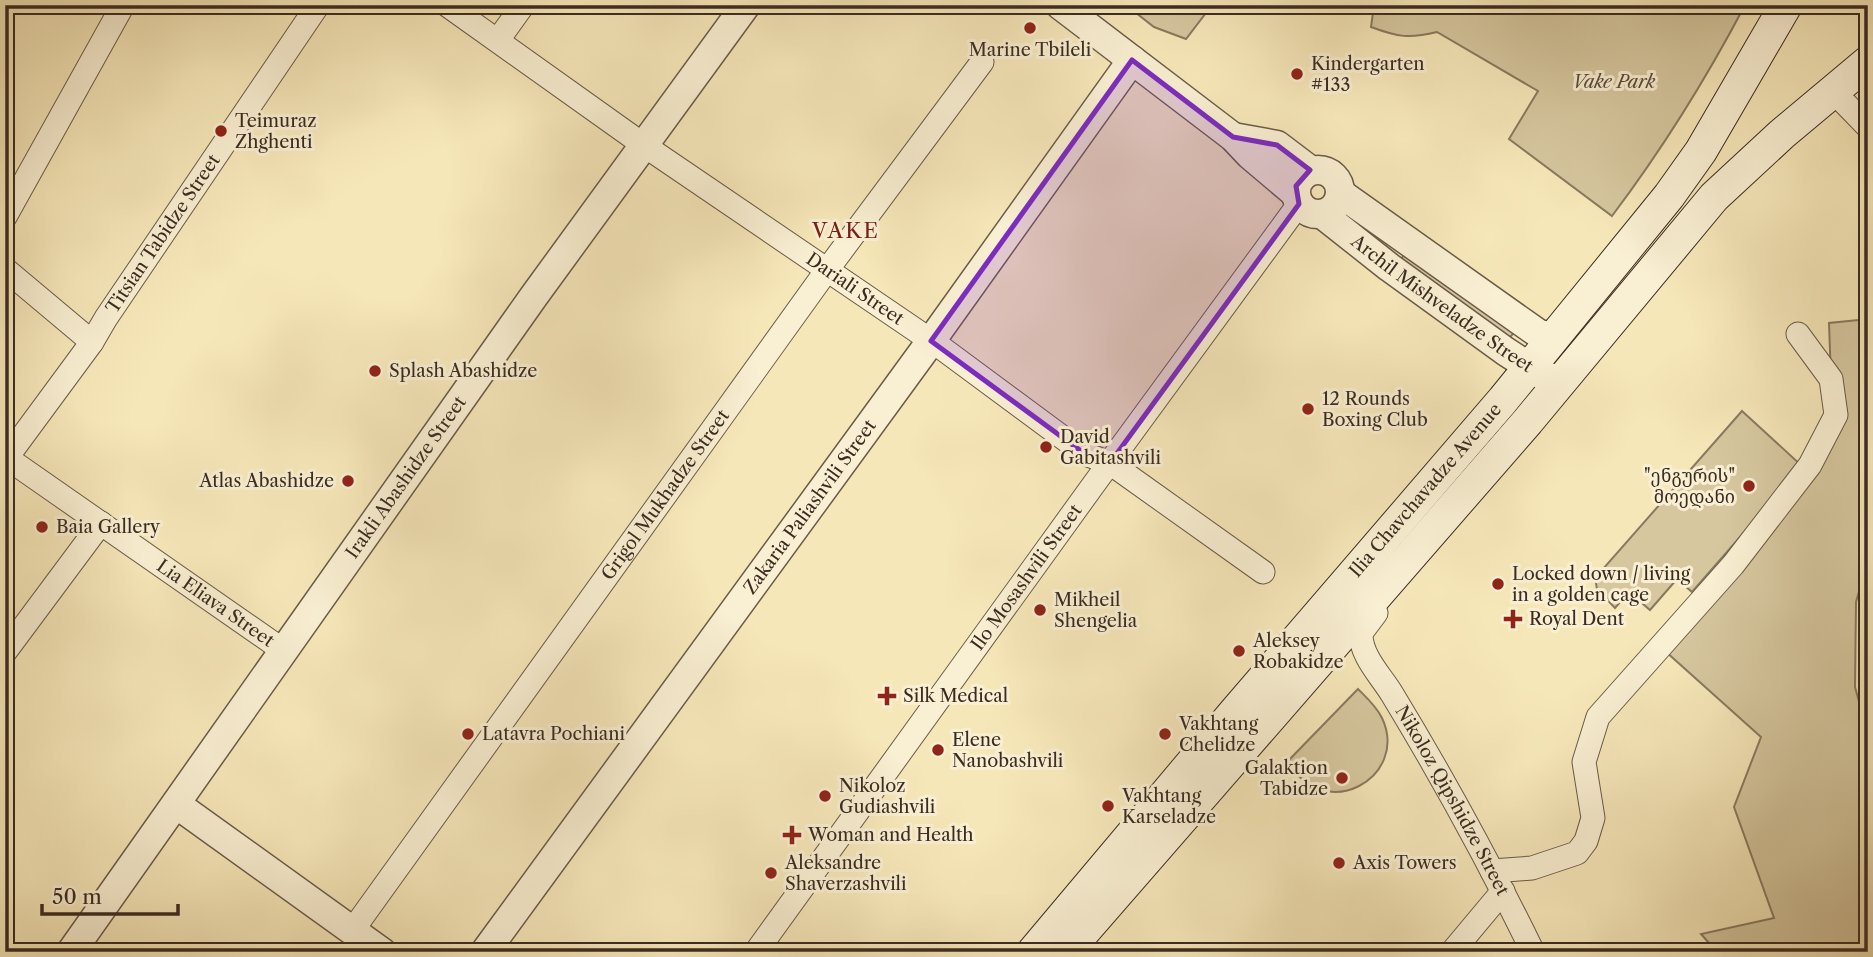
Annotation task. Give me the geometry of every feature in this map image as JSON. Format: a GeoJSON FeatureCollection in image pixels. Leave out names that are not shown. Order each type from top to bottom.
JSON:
{"type":"FeatureCollection","features":[{"type":"Feature","properties":{"kind":"main road","name":"Ilia Chavchavadze Avenue"},"geometry":{"type":"LineString","coordinates":[[1033,952],[1530,367],[1669,196],[1701,151],[1786,5]]}},
{"type":"Feature","properties":{"kind":"main road","name":"Ilia Chavchavadze Avenue"},"geometry":{"type":"LineString","coordinates":[[1066,952],[1383,589],[1714,197],[1782,134],[1868,62]]}},
{"type":"Feature","properties":{"kind":"street"},"geometry":{"type":"LineString","coordinates":[[5,217],[123,5]]}},
{"type":"Feature","properties":{"kind":"street","name":"Titsian Tabidze Street"},"geometry":{"type":"LineString","coordinates":[[6,459],[92,342],[318,5]]}},
{"type":"Feature","properties":{"kind":"street","name":"Dariali Street"},"geometry":{"type":"LineString","coordinates":[[447,5],[645,146],[931,341],[1085,454],[1110,463],[1263,572]]}},
{"type":"Feature","properties":{"kind":"street"},"geometry":{"type":"LineString","coordinates":[[498,40],[523,5]]}},
{"type":"Feature","properties":{"kind":"street","name":"Irakli Abashidze Street"},"geometry":{"type":"LineString","coordinates":[[71,952],[534,296],[746,5]]}},
{"type":"Feature","properties":{"kind":"street","name":"Archil Mishveladze Street"},"geometry":{"type":"LineString","coordinates":[[1060,5],[1233,137],[1250,155],[1307,195],[1389,267],[1545,377],[1568,372]]}},
{"type":"Feature","properties":{"kind":"street","name":"Zakaria Paliashvili Street"},"geometry":{"type":"LineString","coordinates":[[485,952],[931,341],[1132,60]]}},
{"type":"Feature","properties":{"kind":"street","name":"Grigol Mukhadze Street"},"geometry":{"type":"LineString","coordinates":[[352,931],[827,270],[982,62]]}},
{"type":"Feature","properties":{"kind":"street"},"geometry":{"type":"LineString","coordinates":[[1833,90],[1868,128]]}},
{"type":"Feature","properties":{"kind":"street","name":"Archil Mishveladze Street"},"geometry":{"type":"LineString","coordinates":[[1307,195],[1325,170],[1331,173],[1340,192],[1539,334],[1555,337]]}},
{"type":"Feature","properties":{"kind":"street"},"geometry":{"type":"LineString","coordinates":[[1307,195],[1335,207],[1340,192]]}},
{"type":"Feature","properties":{"kind":"street","name":"Ilo Mosashvili Street"},"geometry":{"type":"LineString","coordinates":[[756,952],[1307,195]]}},
{"type":"Feature","properties":{"kind":"street"},"geometry":{"type":"LineString","coordinates":[[5,269],[92,342]]}},
{"type":"Feature","properties":{"kind":"street"},"geometry":{"type":"LineString","coordinates":[[1452,952],[1497,881],[1577,853],[1586,841],[1593,818],[1584,762],[1598,717],[1733,565],[1810,465],[1836,415],[1831,379],[1798,334]]}},
{"type":"Feature","properties":{"kind":"street","name":"Lia Eliava Street"},"geometry":{"type":"LineString","coordinates":[[6,459],[284,651]]}},
{"type":"Feature","properties":{"kind":"street"},"geometry":{"type":"LineString","coordinates":[[5,652],[101,523]]}},
{"type":"Feature","properties":{"kind":"street"},"geometry":{"type":"LineString","coordinates":[[1365,653],[1361,633],[1379,609],[1383,589]]}},
{"type":"Feature","properties":{"kind":"street"},"geometry":{"type":"LineString","coordinates":[[1326,652],[1346,646],[1365,653]]}},
{"type":"Feature","properties":{"kind":"street","name":"Nikoloz Qipshidze Street"},"geometry":{"type":"LineString","coordinates":[[1365,653],[1418,737],[1533,952]]}},
{"type":"Feature","properties":{"kind":"street"},"geometry":{"type":"LineString","coordinates":[[176,804],[382,952]]}},
{"type":"Feature","properties":{"kind":"highlighted area"},"geometry":{"type":"Polygon","coordinates":[[[1132,60],[1233,137],[1277,145],[1310,170],[1296,186],[1299,204],[1110,463],[1085,454],[931,341],[1132,60]]]}},
{"type":"Feature","properties":{"kind":"green space"},"geometry":{"type":"Polygon","coordinates":[[[1126,5],[1212,5],[1186,39],[1154,27],[1126,5]]]}},
{"type":"Feature","properties":{"kind":"green space","name":"Vake Park"},"geometry":{"type":"Polygon","coordinates":[[[1374,5],[1745,5],[1683,113],[1612,216],[1509,139],[1538,91],[1437,32],[1404,36],[1371,27],[1374,5]]]}},
{"type":"Feature","properties":{"kind":"green space"},"geometry":{"type":"Polygon","coordinates":[[[1407,251],[1518,328],[1506,342],[1398,263],[1407,251]]]}},
{"type":"Feature","properties":{"kind":"green space"},"geometry":{"type":"Polygon","coordinates":[[[1868,319],[1868,561],[1856,602],[1855,687],[1868,734],[1868,952],[1717,952],[1701,934],[1774,918],[1734,807],[1761,737],[1664,650],[1836,415],[1831,379],[1829,323],[1868,319]]]}},
{"type":"Feature","properties":{"kind":"green space"},"geometry":{"type":"Polygon","coordinates":[[[1742,411],[1802,466],[1692,592],[1677,579],[1650,610],[1629,592],[1615,608],[1597,589],[1595,578],[1742,411]]]}},
{"type":"Feature","properties":{"kind":"green space"},"geometry":{"type":"Polygon","coordinates":[[[1358,689],[1375,706],[1382,718],[1387,739],[1384,759],[1374,775],[1359,786],[1341,792],[1322,790],[1304,780],[1288,761],[1358,689]]]}},
{"type":"Feature","properties":{"kind":"place","name":"Marine Tbileli"},"geometry":{"type":"Point","coordinates":[1030,28]}},
{"type":"Feature","properties":{"kind":"place","name":"Kindergarten #133"},"geometry":{"type":"Point","coordinates":[1297,74]}},
{"type":"Feature","properties":{"kind":"place","name":"Teimuraz Zhghenti"},"geometry":{"type":"Point","coordinates":[221,131]}},
{"type":"Feature","properties":{"kind":"place","name":"Splash Abashidze"},"geometry":{"type":"Point","coordinates":[375,371]}},
{"type":"Feature","properties":{"kind":"place","name":"12 Rounds Boxing Club"},"geometry":{"type":"Point","coordinates":[1308,409]}},
{"type":"Feature","properties":{"kind":"place","name":"David Gabitashvili"},"geometry":{"type":"Point","coordinates":[1046,447]}},
{"type":"Feature","properties":{"kind":"place","name":"Atlas Abashidze"},"geometry":{"type":"Point","coordinates":[348,481]}},
{"type":"Feature","properties":{"kind":"place","name":"\"ენგურის\" მოედანი"},"geometry":{"type":"Point","coordinates":[1749,486]}},
{"type":"Feature","properties":{"kind":"place","name":"Baia Gallery"},"geometry":{"type":"Point","coordinates":[42,527]}},
{"type":"Feature","properties":{"kind":"place","name":"Locked down / living in a golden cage"},"geometry":{"type":"Point","coordinates":[1498,584]}},
{"type":"Feature","properties":{"kind":"place","name":"Mikheil Shengelia"},"geometry":{"type":"Point","coordinates":[1040,610]}},
{"type":"Feature","properties":{"kind":"place","name":"Royal Dent"},"geometry":{"type":"Point","coordinates":[1513,619]}},
{"type":"Feature","properties":{"kind":"place","name":"Aleksey Robakidze"},"geometry":{"type":"Point","coordinates":[1239,651]}},
{"type":"Feature","properties":{"kind":"place","name":"Silk Medical"},"geometry":{"type":"Point","coordinates":[887,696]}},
{"type":"Feature","properties":{"kind":"place","name":"Latavra Pochiani"},"geometry":{"type":"Point","coordinates":[468,734]}},
{"type":"Feature","properties":{"kind":"place","name":"Vakhtang Chelidze"},"geometry":{"type":"Point","coordinates":[1165,734]}},
{"type":"Feature","properties":{"kind":"place","name":"Elene Nanobashvili"},"geometry":{"type":"Point","coordinates":[938,750]}},
{"type":"Feature","properties":{"kind":"place","name":"Galaktion Tabidze"},"geometry":{"type":"Point","coordinates":[1342,778]}},
{"type":"Feature","properties":{"kind":"place","name":"Nikoloz Gudiashvili"},"geometry":{"type":"Point","coordinates":[825,796]}},
{"type":"Feature","properties":{"kind":"place","name":"Vakhtang Karseladze"},"geometry":{"type":"Point","coordinates":[1108,806]}},
{"type":"Feature","properties":{"kind":"place","name":"Woman and Health"},"geometry":{"type":"Point","coordinates":[792,835]}},
{"type":"Feature","properties":{"kind":"place","name":"Axis Towers"},"geometry":{"type":"Point","coordinates":[1339,863]}},
{"type":"Feature","properties":{"kind":"place","name":"Aleksandre Shaverzashvili"},"geometry":{"type":"Point","coordinates":[771,873]}},
{"type":"Feature","properties":{"kind":"district","name":"VAKE"},"geometry":{"type":"Point","coordinates":[846,230]}}]}
